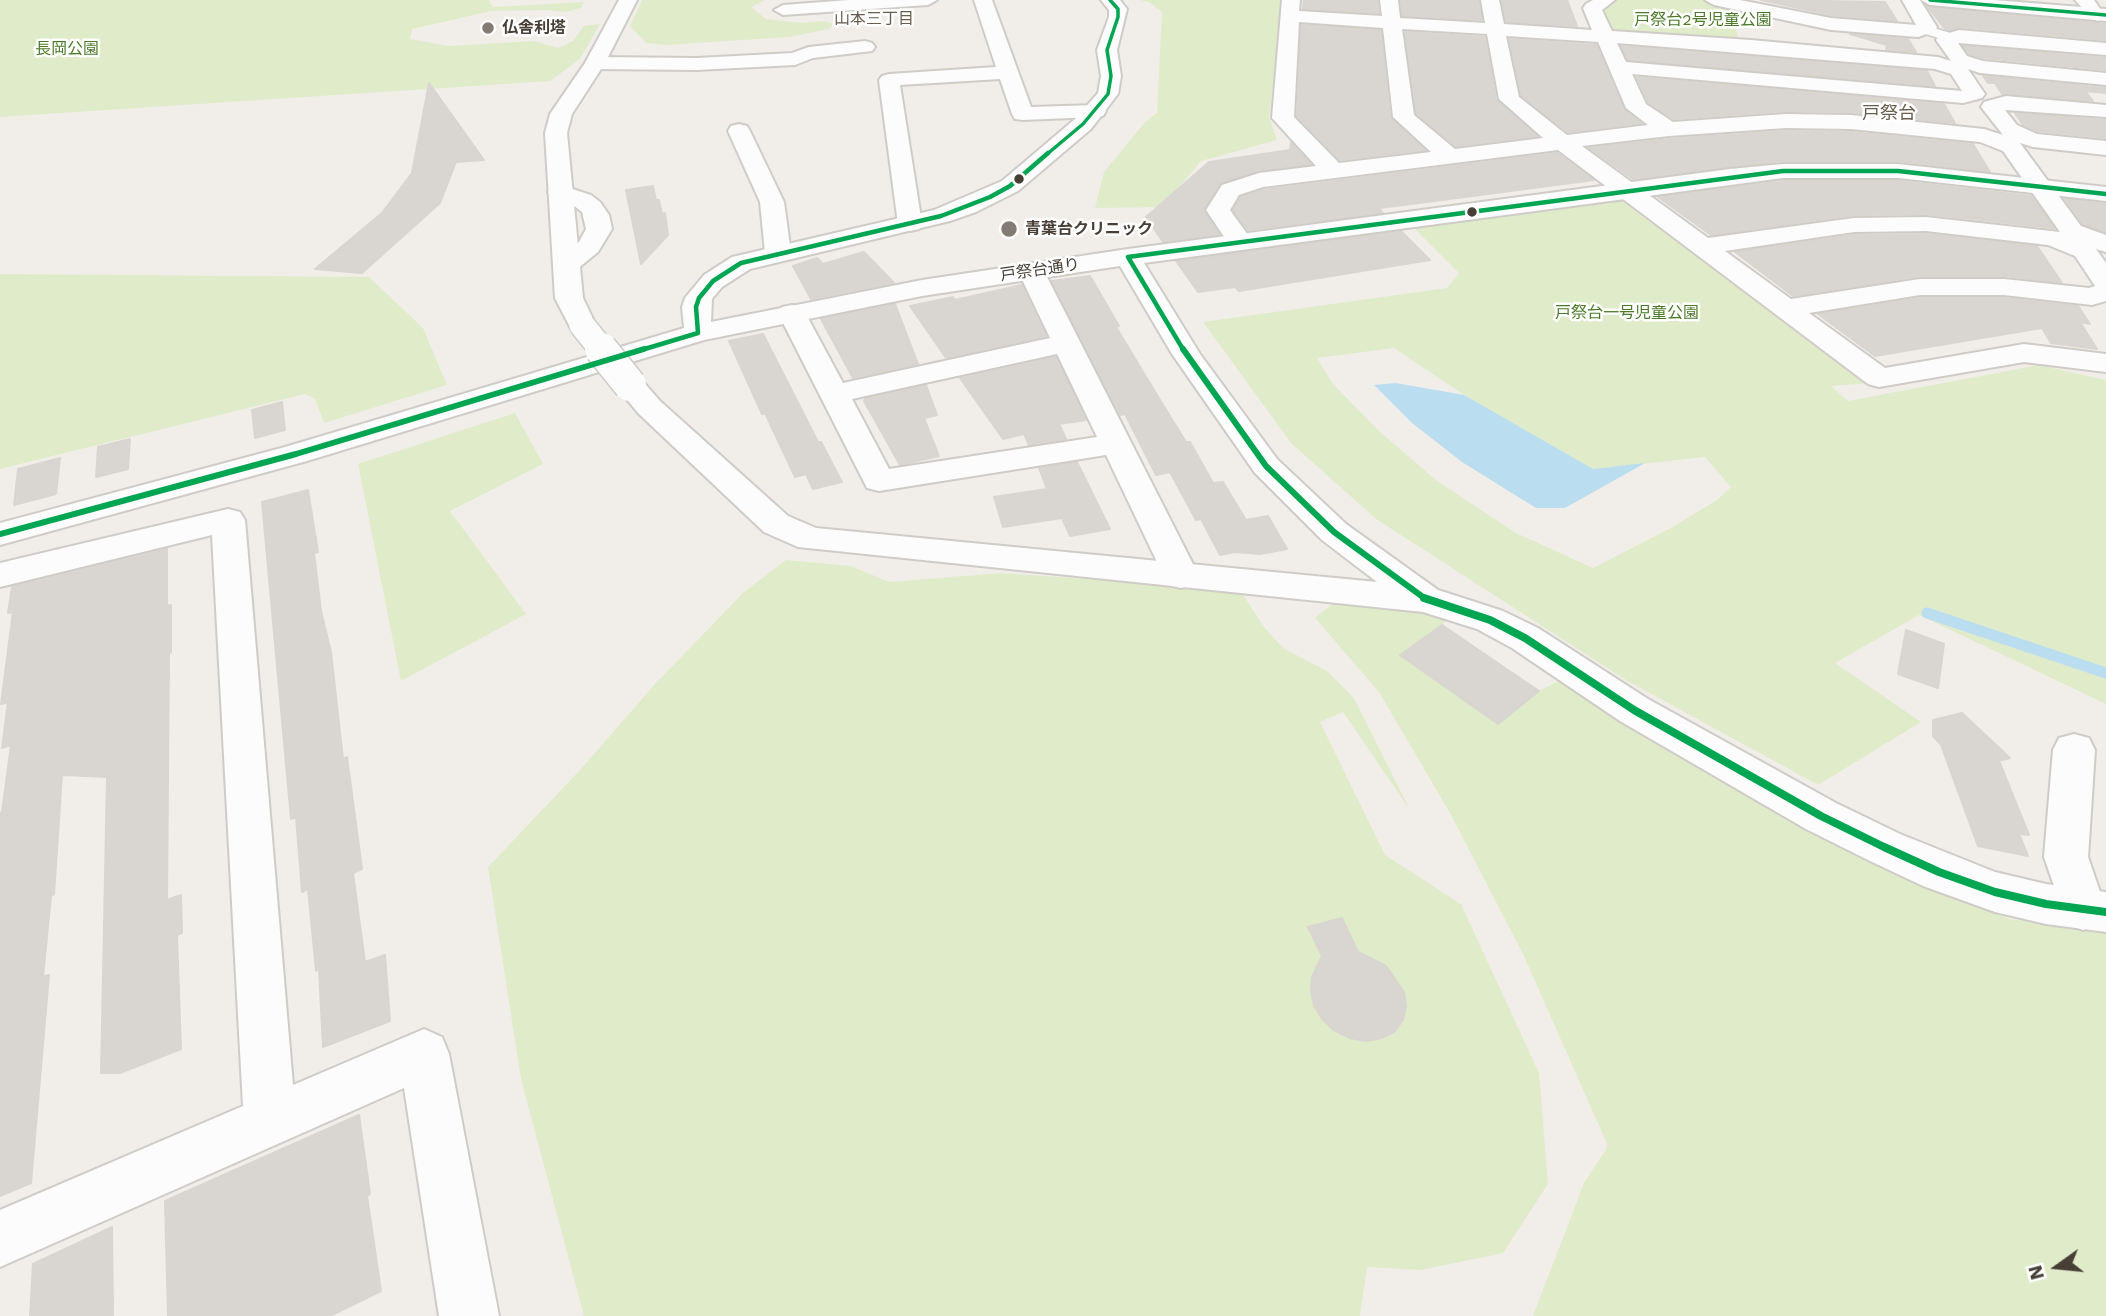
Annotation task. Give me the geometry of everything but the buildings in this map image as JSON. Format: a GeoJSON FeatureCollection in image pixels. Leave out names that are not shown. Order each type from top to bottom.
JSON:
{"type":"FeatureCollection","features":[{"type":"Feature","properties":{"kind":"street"},"geometry":{"type":"LineString","coordinates":[[628,0],[595,63],[561,114],[556,133],[569,298],[582,324],[649,407],[776,524],[810,540],[1425,599],[1490,620],[1525,638],[1634,710],[1821,816],[1884,847],[1939,872],[1995,892],[2094,911]]}},
{"type":"Feature","properties":{"kind":"street"},"geometry":{"type":"LineString","coordinates":[[783,10],[928,0]]}},
{"type":"Feature","properties":{"kind":"street"},"geometry":{"type":"LineString","coordinates":[[983,0],[1023,114],[1095,111]]}},
{"type":"Feature","properties":{"kind":"street"},"geometry":{"type":"LineString","coordinates":[[698,333],[695,307],[705,289],[726,271],[741,263],[910,224],[967,207],[1010,186],[1083,124],[1108,94],[1110,85],[1107,50],[1118,17],[1118,9],[1110,0]]}},
{"type":"Feature","properties":{"kind":"street"},"geometry":{"type":"LineString","coordinates":[[1389,0],[1404,117],[1451,157]]}},
{"type":"Feature","properties":{"kind":"street"},"geometry":{"type":"LineString","coordinates":[[1490,0],[1509,99],[1783,309],[1879,378],[2024,353],[2106,363]]}},
{"type":"Feature","properties":{"kind":"street"},"geometry":{"type":"LineString","coordinates":[[1606,0],[1592,8],[1637,108],[1669,129]]}},
{"type":"Feature","properties":{"kind":"street"},"geometry":{"type":"LineString","coordinates":[[1714,0],[1831,24],[1909,31],[1924,29],[1952,38]]}},
{"type":"Feature","properties":{"kind":"street"},"geometry":{"type":"LineString","coordinates":[[1911,0],[1928,27],[1924,29]]}},
{"type":"Feature","properties":{"kind":"street"},"geometry":{"type":"LineString","coordinates":[[1930,0],[2102,15]]}},
{"type":"Feature","properties":{"kind":"street"},"geometry":{"type":"LineString","coordinates":[[2084,0],[2102,15]]}},
{"type":"Feature","properties":{"kind":"street"},"geometry":{"type":"LineString","coordinates":[[1334,171],[1283,118],[1291,8],[1392,23],[1751,46],[2106,79]]}},
{"type":"Feature","properties":{"kind":"street"},"geometry":{"type":"LineString","coordinates":[[1751,46],[1739,24],[1755,9]]}},
{"type":"Feature","properties":{"kind":"street"},"geometry":{"type":"LineString","coordinates":[[1619,67],[1963,97],[1975,94],[1958,70],[1960,60],[1946,40],[1959,36],[2106,49]]}},
{"type":"Feature","properties":{"kind":"street"},"geometry":{"type":"LineString","coordinates":[[595,63],[698,64],[795,59],[809,53],[864,47]]}},
{"type":"Feature","properties":{"kind":"street"},"geometry":{"type":"LineString","coordinates":[[910,224],[889,80],[1008,72]]}},
{"type":"Feature","properties":{"kind":"street"},"geometry":{"type":"LineString","coordinates":[[1969,95],[1998,105]]}},
{"type":"Feature","properties":{"kind":"street"},"geometry":{"type":"LineString","coordinates":[[1783,309],[1920,287],[2004,287],[2102,293],[2084,242],[2039,187],[2011,146],[2009,130],[1993,107],[2006,102],[2106,111]]}},
{"type":"Feature","properties":{"kind":"street"},"geometry":{"type":"LineString","coordinates":[[1240,242],[1218,210],[1230,190],[1259,180],[1669,129],[1725,123],[1851,122],[2106,148]]}},
{"type":"Feature","properties":{"kind":"street"},"geometry":{"type":"LineString","coordinates":[[739,131],[772,202],[778,253]]}},
{"type":"Feature","properties":{"kind":"street","name":"戸祭台通り"},"geometry":{"type":"LineString","coordinates":[[0,534],[296,454],[698,333],[792,313],[1031,271],[1730,176],[1822,170],[1898,171],[2106,194]]}},
{"type":"Feature","properties":{"kind":"street"},"geometry":{"type":"LineString","coordinates":[[560,192],[582,200],[591,207],[597,215],[599,229],[589,247],[567,264]]}},
{"type":"Feature","properties":{"kind":"street"},"geometry":{"type":"LineString","coordinates":[[1701,247],[1854,225],[1926,224],[2084,242]]}},
{"type":"Feature","properties":{"kind":"street"},"geometry":{"type":"LineString","coordinates":[[1128,257],[1186,354],[1266,466],[1334,532],[1425,599]]}},
{"type":"Feature","properties":{"kind":"street"},"geometry":{"type":"LineString","coordinates":[[1031,271],[1181,576]]}},
{"type":"Feature","properties":{"kind":"street"},"geometry":{"type":"LineString","coordinates":[[792,313],[879,481],[1116,444]]}},
{"type":"Feature","properties":{"kind":"street"},"geometry":{"type":"LineString","coordinates":[[835,394],[1066,343]]}},
{"type":"Feature","properties":{"kind":"street"},"geometry":{"type":"LineString","coordinates":[[0,575],[228,520],[270,1121]]}},
{"type":"Feature","properties":{"kind":"street"},"geometry":{"type":"LineString","coordinates":[[2074,750],[2066,857],[2094,911]]}},
{"type":"Feature","properties":{"kind":"street"},"geometry":{"type":"LineString","coordinates":[[0,1239],[424,1054],[461,1312]]}},
{"type":"Feature","properties":{"kind":"green space","name":"長岡公園"},"geometry":{"type":"Polygon","coordinates":[[[0,0],[489,0],[493,7],[584,2],[581,8],[566,12],[491,11],[412,29],[410,39],[449,46],[534,41],[558,48],[573,41],[584,26],[600,24],[580,59],[550,81],[0,117],[0,0]]]}},
{"type":"Feature","properties":{"kind":"green space"},"geometry":{"type":"Polygon","coordinates":[[[642,0],[765,0],[751,7],[766,19],[802,23],[824,21],[833,24],[829,29],[789,37],[666,45],[646,43],[630,26],[642,0]]]}},
{"type":"Feature","properties":{"kind":"green space"},"geometry":{"type":"Polygon","coordinates":[[[1140,0],[1283,0],[1269,117],[1277,140],[1201,161],[1162,207],[1095,208],[1104,172],[1145,122],[1157,113],[1162,12],[1149,2],[1140,0]]]}},
{"type":"Feature","properties":{"kind":"green space","name":"戸祭台2号児童公園"},"geometry":{"type":"Polygon","coordinates":[[[1614,0],[1707,0],[1748,10],[1734,23],[1739,42],[1621,33],[1610,29],[1600,7],[1614,0]]]}},
{"type":"Feature","properties":{"kind":"green space","name":"戸祭台一号児童公園"},"geometry":{"type":"Polygon","coordinates":[[[1623,199],[1871,383],[1831,386],[1848,401],[2039,365],[2106,380],[2106,704],[1919,615],[1835,663],[1921,722],[1818,785],[1626,680],[1376,519],[1291,443],[1203,322],[1447,288],[1459,273],[1413,227],[1623,199]],[[1394,348],[1317,358],[1333,384],[1378,430],[1437,481],[1516,533],[1593,568],[1671,528],[1717,500],[1731,487],[1705,457],[1577,471],[1394,348]]]}},
{"type":"Feature","properties":{"kind":"green space"},"geometry":{"type":"Polygon","coordinates":[[[0,274],[369,277],[423,328],[447,385],[324,423],[315,399],[305,394],[0,469],[0,274]]]}},
{"type":"Feature","properties":{"kind":"green space"},"geometry":{"type":"Polygon","coordinates":[[[515,413],[543,464],[450,511],[526,614],[401,681],[358,464],[515,413]]]}},
{"type":"Feature","properties":{"kind":"green space"},"geometry":{"type":"Polygon","coordinates":[[[786,560],[851,566],[889,582],[1002,573],[1240,590],[1264,627],[1283,648],[1327,671],[1354,698],[1410,810],[1343,712],[1320,722],[1385,855],[1461,904],[1539,1073],[1548,1184],[1503,1253],[1421,1270],[1367,1267],[1360,1316],[584,1316],[521,1079],[488,867],[581,769],[655,684],[744,592],[786,560]]]}},
{"type":"Feature","properties":{"kind":"green space"},"geometry":{"type":"Polygon","coordinates":[[[1336,601],[1450,616],[1442,625],[1539,691],[1564,678],[1853,845],[2009,919],[2106,931],[2106,1316],[1533,1316],[1584,1183],[1608,1146],[1523,954],[1450,813],[1379,692],[1315,618],[1336,601]]]}},
{"type":"Feature","properties":{"kind":"water"},"geometry":{"type":"Polygon","coordinates":[[[1396,383],[1464,395],[1593,469],[1645,463],[1565,508],[1536,508],[1462,462],[1412,423],[1374,385],[1396,383]]]}},
{"type":"Feature","properties":{"kind":"waterway"},"geometry":{"type":"LineString","coordinates":[[1927,613],[2106,673]]}},
{"type":"Feature","properties":{"kind":"transit line"},"geometry":{"type":"LineString","coordinates":[[0,534],[296,454],[698,333],[696,307],[699,298],[713,281],[741,263],[941,216],[990,197],[1010,186],[1083,124],[1108,94],[1111,76],[1107,50],[1118,17],[1118,9],[1110,0]]}},
{"type":"Feature","properties":{"kind":"transit line"},"geometry":{"type":"LineString","coordinates":[[1930,0],[2106,15]]}},
{"type":"Feature","properties":{"kind":"transit line"},"geometry":{"type":"LineString","coordinates":[[2106,194],[1898,171],[1783,171],[1128,257],[1186,354],[1266,466],[1334,532],[1425,599],[1490,620],[1525,638],[1634,710],[1821,816],[1884,847],[1939,872],[1995,892],[2046,904],[2106,912]]}},
{"type":"Feature","properties":{"kind":"place","name":"仏舎利塔"},"geometry":{"type":"Point","coordinates":[488,28]}},
{"type":"Feature","properties":{"kind":"place","name":"青葉台クリニック"},"geometry":{"type":"Point","coordinates":[1009,229]}},
{"type":"Feature","properties":{"kind":"district","name":"山本三丁目"},"geometry":{"type":"Point","coordinates":[874,19]}},
{"type":"Feature","properties":{"kind":"district","name":"戸祭台"},"geometry":{"type":"Point","coordinates":[1889,114]}}]}
